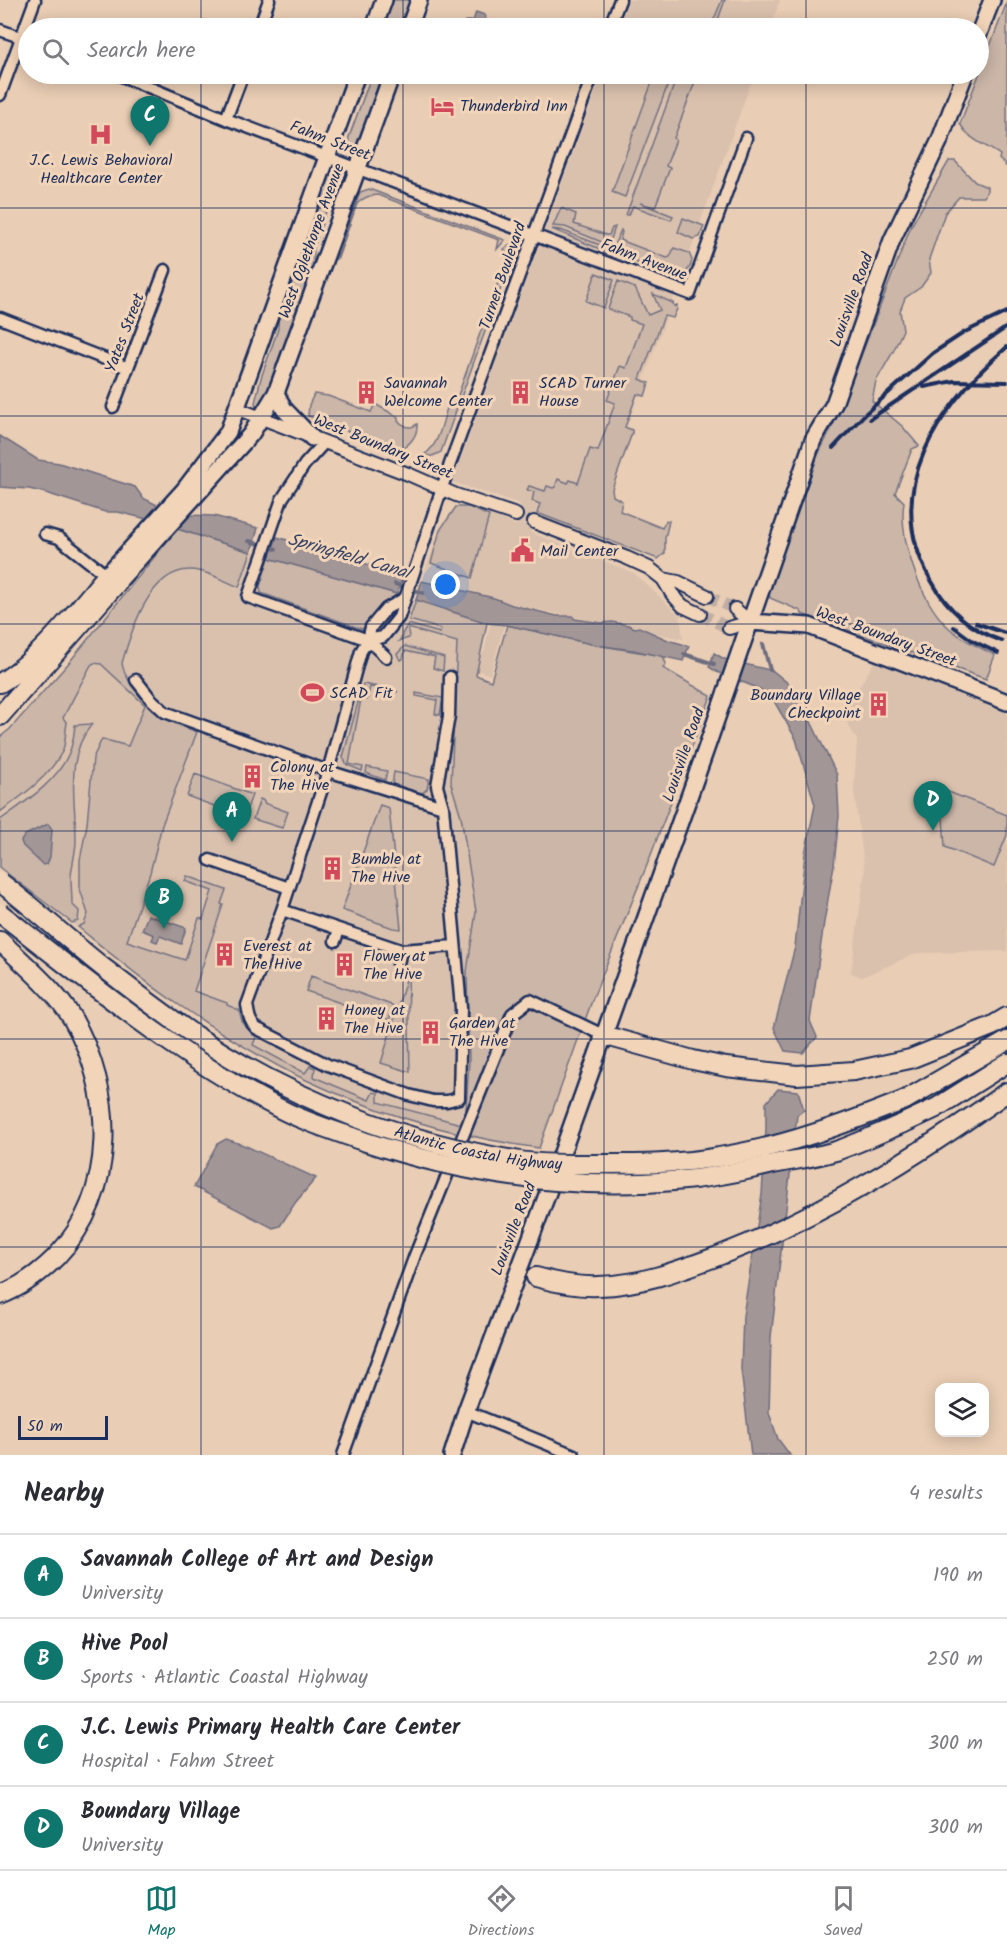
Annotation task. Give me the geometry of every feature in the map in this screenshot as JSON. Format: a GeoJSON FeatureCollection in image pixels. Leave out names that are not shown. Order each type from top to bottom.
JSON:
{"type":"FeatureCollection","features":[{"type":"Feature","properties":{"kind":"highway"},"geometry":{"type":"LineString","coordinates":[[0,683],[17,672],[112,579]]}},
{"type":"Feature","properties":{"kind":"highway"},"geometry":{"type":"LineString","coordinates":[[0,716],[112,579]]}},
{"type":"Feature","properties":{"kind":"highway","name":"Atlantic Coastal Highway"},"geometry":{"type":"LineString","coordinates":[[0,882],[100,965],[196,1036],[280,1086],[404,1134],[467,1151],[522,1162],[572,1164],[680,1162],[721,1157],[781,1143],[849,1122],[905,1100],[1007,1041]]}},
{"type":"Feature","properties":{"kind":"highway","name":"Atlantic Coastal Highway"},"geometry":{"type":"LineString","coordinates":[[0,913],[171,1045],[238,1087],[273,1106],[338,1132],[398,1153],[461,1169],[573,1182],[626,1184],[723,1175],[834,1151],[904,1123],[936,1107],[1007,1063]]}},
{"type":"Feature","properties":{"kind":"highway"},"geometry":{"type":"LineString","coordinates":[[0,941],[49,989],[71,1016],[88,1051],[98,1085],[104,1125],[102,1168],[93,1201],[81,1225],[65,1248],[49,1264],[29,1281],[0,1295]]}},
{"type":"Feature","properties":{"kind":"highway"},"geometry":{"type":"LineString","coordinates":[[603,1035],[715,1065],[797,1075],[854,1071],[910,1059],[992,1026],[1007,1017]]}},
{"type":"Feature","properties":{"kind":"highway"},"geometry":{"type":"LineString","coordinates":[[536,1277],[574,1285],[598,1286],[648,1280],[754,1242],[841,1198],[903,1161],[1007,1092]]}},
{"type":"Feature","properties":{"kind":"main road"},"geometry":{"type":"LineString","coordinates":[[378,18],[384,0]]}},
{"type":"Feature","properties":{"kind":"main road"},"geometry":{"type":"LineString","coordinates":[[413,18],[419,0]]}},
{"type":"Feature","properties":{"kind":"main road"},"geometry":{"type":"LineString","coordinates":[[985,18],[992,0]]}},
{"type":"Feature","properties":{"kind":"main road","name":"West Oglethorpe Avenue"},"geometry":{"type":"LineString","coordinates":[[191,492],[228,432],[238,409],[353,84]]}},
{"type":"Feature","properties":{"kind":"main road","name":"West Oglethorpe Avenue"},"geometry":{"type":"LineString","coordinates":[[191,492],[251,434],[276,393],[388,84]]}},
{"type":"Feature","properties":{"kind":"main road","name":"Louisville Road"},"geometry":{"type":"LineString","coordinates":[[452,1455],[466,1411],[547,1195],[813,440],[834,404],[892,240],[939,142],[960,84]]}},
{"type":"Feature","properties":{"kind":"main road"},"geometry":{"type":"LineString","coordinates":[[276,393],[284,409],[318,440]]}},
{"type":"Feature","properties":{"kind":"main road"},"geometry":{"type":"LineString","coordinates":[[112,579],[191,492]]}},
{"type":"Feature","properties":{"kind":"main road","name":"West Boundary Street"},"geometry":{"type":"LineString","coordinates":[[750,622],[809,626],[1007,702]]}},
{"type":"Feature","properties":{"kind":"street"},"geometry":{"type":"LineString","coordinates":[[30,18],[35,0]]}},
{"type":"Feature","properties":{"kind":"street"},"geometry":{"type":"LineString","coordinates":[[263,18],[270,0]]}},
{"type":"Feature","properties":{"kind":"street"},"geometry":{"type":"LineString","coordinates":[[613,18],[620,0]]}},
{"type":"Feature","properties":{"kind":"street"},"geometry":{"type":"LineString","coordinates":[[0,30],[18,36]]}},
{"type":"Feature","properties":{"kind":"street"},"geometry":{"type":"LineString","coordinates":[[0,95],[18,55]]}},
{"type":"Feature","properties":{"kind":"street","name":"Fahm Street"},"geometry":{"type":"LineString","coordinates":[[142,84],[534,234]]}},
{"type":"Feature","properties":{"kind":"street"},"geometry":{"type":"LineString","coordinates":[[226,118],[239,84]]}},
{"type":"Feature","properties":{"kind":"street","name":"Turner Boulevard"},"geometry":{"type":"LineString","coordinates":[[368,640],[371,627],[386,609],[405,598],[442,489],[589,84]]}},
{"type":"Feature","properties":{"kind":"street","name":"Fahm Avenue"},"geometry":{"type":"LineString","coordinates":[[534,234],[690,294],[746,138]]}},
{"type":"Feature","properties":{"kind":"street","name":"Yates Street"},"geometry":{"type":"LineString","coordinates":[[113,407],[165,270]]}},
{"type":"Feature","properties":{"kind":"street"},"geometry":{"type":"LineString","coordinates":[[0,318],[128,368]]}},
{"type":"Feature","properties":{"kind":"street","name":"West Boundary Street"},"geometry":{"type":"LineString","coordinates":[[238,409],[442,489],[516,515]]}},
{"type":"Feature","properties":{"kind":"street"},"geometry":{"type":"LineString","coordinates":[[318,440],[282,499],[248,597],[368,640],[386,657]]}},
{"type":"Feature","properties":{"kind":"street"},"geometry":{"type":"LineString","coordinates":[[534,522],[649,568],[663,579],[683,606],[700,614]]}},
{"type":"Feature","properties":{"kind":"street"},"geometry":{"type":"LineString","coordinates":[[45,534],[59,538],[112,579]]}},
{"type":"Feature","properties":{"kind":"street"},"geometry":{"type":"LineString","coordinates":[[663,579],[678,582],[707,596]]}},
{"type":"Feature","properties":{"kind":"street"},"geometry":{"type":"LineString","coordinates":[[735,609],[750,622]]}},
{"type":"Feature","properties":{"kind":"street","name":"West Boundary Street"},"geometry":{"type":"LineString","coordinates":[[729,628],[750,622]]}},
{"type":"Feature","properties":{"kind":"street"},"geometry":{"type":"LineString","coordinates":[[368,640],[361,651],[328,771],[282,910],[247,1005],[251,1023],[256,1028],[328,1065],[433,1101],[459,1098],[461,1008],[443,807],[437,786],[449,716],[450,677]]}},
{"type":"Feature","properties":{"kind":"street"},"geometry":{"type":"LineString","coordinates":[[136,680],[150,699],[165,712],[328,771],[443,807]]}},
{"type":"Feature","properties":{"kind":"street"},"geometry":{"type":"LineString","coordinates":[[210,860],[289,888]]}},
{"type":"Feature","properties":{"kind":"street"},"geometry":{"type":"LineString","coordinates":[[282,910],[401,950],[455,946]]}},
{"type":"Feature","properties":{"kind":"street"},"geometry":{"type":"LineString","coordinates":[[335,941],[339,930]]}},
{"type":"Feature","properties":{"kind":"street"},"geometry":{"type":"LineString","coordinates":[[398,964],[401,950]]}},
{"type":"Feature","properties":{"kind":"street"},"geometry":{"type":"LineString","coordinates":[[343,1455],[415,1255],[512,1014],[530,1000],[603,1035]]}},
{"type":"Feature","properties":{"kind":"street"},"geometry":{"type":"LineString","coordinates":[[466,1411],[574,1455]]}},
{"type":"Feature","properties":{"kind":"shaded area"},"geometry":{"type":"Polygon","coordinates":[[[391,0],[412,0],[405,18],[385,18],[391,0]]]}},
{"type":"Feature","properties":{"kind":"shaded area"},"geometry":{"type":"Polygon","coordinates":[[[629,0],[780,0],[774,18],[622,18],[629,0]]]}},
{"type":"Feature","properties":{"kind":"shaded area"},"geometry":{"type":"Polygon","coordinates":[[[722,0],[725,0],[719,18],[714,18],[722,0]]]}},
{"type":"Feature","properties":{"kind":"shaded area"},"geometry":{"type":"Polygon","coordinates":[[[1007,2],[1007,167],[999,159],[1000,155],[973,138],[960,124],[975,84],[989,84],[989,49],[1007,2]]]}},
{"type":"Feature","properties":{"kind":"shaded area"},"geometry":{"type":"Polygon","coordinates":[[[476,12],[486,17],[485,18],[474,18],[476,12]]]}},
{"type":"Feature","properties":{"kind":"shaded area"},"geometry":{"type":"Polygon","coordinates":[[[368,84],[381,84],[356,148],[348,145],[368,84]]]}},
{"type":"Feature","properties":{"kind":"shaded area"},"geometry":{"type":"Polygon","coordinates":[[[598,84],[750,84],[590,528],[537,509],[530,532],[634,573],[680,616],[683,639],[510,604],[490,675],[479,671],[457,690],[457,677],[484,652],[496,598],[422,579],[440,530],[455,506],[469,505],[515,525],[520,504],[452,482],[598,84]]]}},
{"type":"Feature","properties":{"kind":"shaded area"},"geometry":{"type":"Polygon","coordinates":[[[651,84],[668,84],[625,197],[612,192],[651,84]]]}},
{"type":"Feature","properties":{"kind":"shaded area"},"geometry":{"type":"Polygon","coordinates":[[[674,84],[694,84],[674,138],[676,140],[666,166],[670,168],[655,207],[640,203],[673,216],[671,220],[633,206],[629,215],[626,215],[674,84]]]}},
{"type":"Feature","properties":{"kind":"shaded area"},"geometry":{"type":"Polygon","coordinates":[[[949,161],[955,161],[975,182],[987,187],[987,191],[984,197],[959,197],[945,213],[929,259],[931,273],[921,287],[905,298],[900,311],[903,330],[876,381],[872,401],[902,426],[919,446],[912,449],[895,493],[904,502],[905,533],[913,568],[928,601],[947,626],[976,646],[995,655],[986,679],[802,614],[801,611],[770,598],[769,592],[818,455],[839,413],[911,226],[949,161]]]}},
{"type":"Feature","properties":{"kind":"shaded area"},"geometry":{"type":"Polygon","coordinates":[[[330,176],[335,177],[335,185],[314,247],[313,268],[265,397],[256,407],[261,378],[278,329],[279,306],[323,183],[330,176]]]}},
{"type":"Feature","properties":{"kind":"shaded area"},"geometry":{"type":"Polygon","coordinates":[[[369,189],[505,240],[497,249],[499,240],[378,195],[366,197],[357,204],[336,259],[360,192],[369,189]]]}},
{"type":"Feature","properties":{"kind":"shaded area"},"geometry":{"type":"Polygon","coordinates":[[[561,208],[576,214],[574,224],[606,235],[609,235],[615,227],[609,245],[565,227],[553,226],[561,208]]]}},
{"type":"Feature","properties":{"kind":"shaded area"},"geometry":{"type":"Polygon","coordinates":[[[683,218],[704,226],[700,237],[693,239],[678,232],[683,218]]]}},
{"type":"Feature","properties":{"kind":"shaded area"},"geometry":{"type":"Polygon","coordinates":[[[552,229],[561,230],[603,246],[602,250],[552,229]]]}},
{"type":"Feature","properties":{"kind":"shaded area"},"geometry":{"type":"Polygon","coordinates":[[[621,230],[620,240],[667,258],[670,257],[674,248],[689,253],[692,260],[690,267],[682,275],[677,274],[677,277],[618,256],[615,243],[621,230]]]}},
{"type":"Feature","properties":{"kind":"shaded area"},"geometry":{"type":"Polygon","coordinates":[[[511,244],[514,248],[513,255],[441,452],[429,456],[425,454],[435,444],[449,403],[457,398],[506,260],[505,257],[508,255],[504,249],[511,244]]]}},
{"type":"Feature","properties":{"kind":"shaded area"},"geometry":{"type":"Polygon","coordinates":[[[596,273],[614,280],[604,308],[586,301],[596,273]]]}},
{"type":"Feature","properties":{"kind":"shaded area"},"geometry":{"type":"Polygon","coordinates":[[[618,281],[635,288],[648,315],[660,310],[653,294],[673,303],[674,306],[677,305],[673,318],[664,316],[640,379],[649,383],[645,396],[637,394],[625,427],[632,430],[632,433],[612,489],[613,496],[622,501],[620,511],[662,528],[666,521],[669,521],[665,538],[665,553],[658,559],[537,513],[540,504],[532,501],[534,492],[527,490],[529,486],[545,491],[547,486],[555,487],[558,479],[568,483],[570,480],[578,483],[590,449],[598,451],[615,403],[607,400],[620,366],[626,368],[642,324],[608,309],[618,281]]]}},
{"type":"Feature","properties":{"kind":"shaded area"},"geometry":{"type":"Polygon","coordinates":[[[314,394],[328,396],[371,412],[375,404],[398,417],[398,421],[405,426],[412,427],[417,424],[416,433],[399,451],[308,416],[309,405],[314,394]]]}},
{"type":"Feature","properties":{"kind":"shaded area"},"geometry":{"type":"Polygon","coordinates":[[[0,436],[38,460],[59,463],[135,487],[143,498],[157,505],[189,515],[214,516],[258,528],[251,552],[143,518],[118,512],[105,512],[29,489],[0,487],[0,436]]]}},
{"type":"Feature","properties":{"kind":"shaded area"},"geometry":{"type":"Polygon","coordinates":[[[456,507],[469,507],[489,516],[472,578],[431,563],[440,530],[456,507]]]}},
{"type":"Feature","properties":{"kind":"shaded area"},"geometry":{"type":"Polygon","coordinates":[[[177,529],[397,594],[458,615],[451,784],[461,816],[476,912],[467,971],[469,1062],[465,1136],[372,1107],[322,1088],[271,1061],[177,1004],[0,868],[0,737],[10,729],[74,656],[177,529]]]}},
{"type":"Feature","properties":{"kind":"shaded area"},"geometry":{"type":"Polygon","coordinates":[[[177,529],[251,552],[239,587],[196,570],[176,573],[163,580],[144,605],[126,650],[122,663],[124,672],[139,695],[159,715],[197,732],[162,825],[150,873],[127,941],[185,960],[199,918],[203,919],[212,891],[185,881],[187,876],[226,890],[194,991],[239,1010],[243,1024],[256,1037],[253,1045],[305,1073],[310,1066],[315,1068],[314,1077],[369,1100],[373,1092],[378,1093],[378,1102],[465,1125],[469,1061],[467,971],[476,912],[461,816],[451,784],[457,642],[408,628],[409,638],[399,641],[408,624],[440,633],[441,629],[409,620],[416,600],[487,623],[476,675],[491,681],[507,625],[596,645],[663,656],[666,664],[663,668],[711,696],[649,860],[593,998],[539,1148],[449,1131],[361,1103],[304,1079],[240,1045],[179,1005],[78,927],[84,924],[88,914],[80,889],[80,860],[87,824],[93,758],[102,739],[128,746],[145,705],[101,664],[91,665],[63,718],[67,723],[65,742],[57,761],[34,785],[0,812],[0,737],[10,729],[67,665],[177,529]]]}},
{"type":"Feature","properties":{"kind":"shaded area"},"geometry":{"type":"Polygon","coordinates":[[[277,537],[403,575],[397,594],[269,558],[277,537]]]}},
{"type":"Feature","properties":{"kind":"shaded area"},"geometry":{"type":"Polygon","coordinates":[[[269,558],[397,594],[362,629],[261,593],[260,586],[269,558]]]}},
{"type":"Feature","properties":{"kind":"shaded area"},"geometry":{"type":"Polygon","coordinates":[[[422,581],[557,616],[572,616],[575,619],[639,627],[668,640],[689,646],[683,661],[507,625],[487,623],[416,600],[422,581]]]}},
{"type":"Feature","properties":{"kind":"shaded area"},"geometry":{"type":"Polygon","coordinates":[[[405,646],[428,653],[428,656],[405,651],[403,659],[400,660],[397,654],[405,646]]]}},
{"type":"Feature","properties":{"kind":"shaded area"},"geometry":{"type":"Polygon","coordinates":[[[430,653],[444,658],[443,671],[433,668],[435,657],[430,656],[430,653]]]}},
{"type":"Feature","properties":{"kind":"shaded area"},"geometry":{"type":"Polygon","coordinates":[[[714,653],[724,659],[773,671],[795,689],[837,775],[839,816],[834,865],[810,1021],[817,1037],[803,1053],[785,1051],[774,1028],[795,947],[805,854],[815,805],[796,739],[774,701],[760,689],[709,667],[714,653]]]}},
{"type":"Feature","properties":{"kind":"shaded area"},"geometry":{"type":"Polygon","coordinates":[[[875,661],[1007,709],[1007,951],[917,953],[862,977],[851,973],[865,871],[854,791],[857,740],[842,714],[875,661]]]}},
{"type":"Feature","properties":{"kind":"shaded area"},"geometry":{"type":"Polygon","coordinates":[[[363,684],[398,692],[370,687],[367,700],[361,699],[349,764],[363,767],[362,771],[347,765],[343,757],[363,684]]]}},
{"type":"Feature","properties":{"kind":"shaded area"},"geometry":{"type":"Polygon","coordinates":[[[416,693],[443,698],[440,715],[435,714],[437,700],[416,696],[416,693]]]}},
{"type":"Feature","properties":{"kind":"shaded area"},"geometry":{"type":"Polygon","coordinates":[[[92,724],[83,737],[75,765],[76,840],[71,880],[72,904],[79,911],[78,921],[72,923],[0,868],[0,820],[39,791],[57,773],[70,750],[75,725],[92,724]]]}},
{"type":"Feature","properties":{"kind":"shaded area"},"geometry":{"type":"Polygon","coordinates":[[[367,767],[387,771],[385,780],[366,773],[367,767]]]}},
{"type":"Feature","properties":{"kind":"shaded area"},"geometry":{"type":"Polygon","coordinates":[[[394,772],[429,779],[427,789],[422,793],[392,786],[394,772]]]}},
{"type":"Feature","properties":{"kind":"shaded area"},"geometry":{"type":"Polygon","coordinates":[[[195,774],[252,795],[244,817],[187,796],[195,774]]]}},
{"type":"Feature","properties":{"kind":"shaded area"},"geometry":{"type":"Polygon","coordinates":[[[941,789],[1007,815],[1007,835],[994,867],[945,847],[941,789]]]}},
{"type":"Feature","properties":{"kind":"shaded area"},"geometry":{"type":"Polygon","coordinates":[[[260,799],[264,803],[288,812],[282,828],[253,819],[260,799]]]}},
{"type":"Feature","properties":{"kind":"shaded area"},"geometry":{"type":"Polygon","coordinates":[[[380,805],[389,808],[401,929],[342,910],[380,805]]]}},
{"type":"Feature","properties":{"kind":"shaded area"},"geometry":{"type":"Polygon","coordinates":[[[48,824],[52,829],[50,857],[47,864],[43,865],[23,846],[21,841],[25,835],[48,824]]]}},
{"type":"Feature","properties":{"kind":"shaded area"},"geometry":{"type":"Polygon","coordinates":[[[162,913],[167,915],[166,921],[186,928],[181,944],[160,936],[157,942],[152,940],[154,935],[142,930],[148,915],[159,919],[162,913]]]}},
{"type":"Feature","properties":{"kind":"shaded area"},"geometry":{"type":"Polygon","coordinates":[[[408,973],[410,1072],[381,1063],[408,973]]]}},
{"type":"Feature","properties":{"kind":"shaded area"},"geometry":{"type":"Polygon","coordinates":[[[311,976],[394,1006],[389,1020],[306,991],[311,976]]]}},
{"type":"Feature","properties":{"kind":"shaded area"},"geometry":{"type":"Polygon","coordinates":[[[778,1089],[798,1091],[804,1110],[797,1115],[771,1337],[769,1413],[778,1439],[790,1455],[751,1455],[741,1369],[743,1316],[762,1194],[766,1103],[778,1089]]]}},
{"type":"Feature","properties":{"kind":"shaded area"},"geometry":{"type":"Polygon","coordinates":[[[226,1139],[316,1178],[280,1226],[273,1228],[194,1187],[217,1144],[226,1139]]]}},
{"type":"Feature","properties":{"kind":"waterway","name":"Springfield Canal"},"geometry":{"type":"LineString","coordinates":[[249,541],[276,549]]}},
{"type":"Feature","properties":{"kind":"waterway","name":"Springfield Canal"},"geometry":{"type":"LineString","coordinates":[[395,584],[423,593]]}},
{"type":"Feature","properties":{"kind":"waterway"},"geometry":{"type":"LineString","coordinates":[[763,644],[770,670]]}},
{"type":"Feature","properties":{"kind":"waterway","name":"Springfield Canal"},"geometry":{"type":"LineString","coordinates":[[684,654],[714,664]]}},
{"type":"Feature","properties":{"kind":"tunnel"},"geometry":{"type":"LineString","coordinates":[[707,596],[735,609]]}},
{"type":"Feature","properties":{"kind":"tunnel"},"geometry":{"type":"LineString","coordinates":[[700,614],[729,628]]}},
{"type":"Feature","properties":{"kind":"railway"},"geometry":{"type":"LineString","coordinates":[[833,448],[865,414],[933,353],[965,332],[1007,312]]}},
{"type":"Feature","properties":{"kind":"railway"},"geometry":{"type":"LineString","coordinates":[[870,419],[1007,327]]}},
{"type":"Feature","properties":{"kind":"railway"},"geometry":{"type":"LineString","coordinates":[[1002,641],[970,625],[944,600],[931,580],[917,547],[911,514],[914,483],[924,452],[939,423],[982,370],[1007,347]]}},
{"type":"Feature","properties":{"kind":"railway"},"geometry":{"type":"LineString","coordinates":[[924,387],[954,381],[1007,382]]}},
{"type":"Feature","properties":{"kind":"railway"},"geometry":{"type":"LineString","coordinates":[[976,623],[1005,633]]}},
{"type":"Feature","properties":{"kind":"railway"},"geometry":{"type":"LineString","coordinates":[[954,627],[973,641],[998,653]]}},
{"type":"Feature","properties":{"kind":"place","name":"Thunderbird Inn"},"geometry":{"type":"Point","coordinates":[442,106]}},
{"type":"Feature","properties":{"kind":"place","name":"J.C. Lewis Behavioral Healthcare Center"},"geometry":{"type":"Point","coordinates":[101,135]}},
{"type":"Feature","properties":{"kind":"place","name":"J.C. Lewis Primary Health Care Center"},"geometry":{"type":"Point","coordinates":[150,146]}},
{"type":"Feature","properties":{"kind":"place","name":"Savannah Welcome Center"},"geometry":{"type":"Point","coordinates":[366,392]}},
{"type":"Feature","properties":{"kind":"place","name":"SCAD Turner House"},"geometry":{"type":"Point","coordinates":[521,392]}},
{"type":"Feature","properties":{"kind":"place","name":"Mail Center"},"geometry":{"type":"Point","coordinates":[522,551]}},
{"type":"Feature","properties":{"kind":"place","name":"SCAD Fit"},"geometry":{"type":"Point","coordinates":[312,693]}},
{"type":"Feature","properties":{"kind":"place","name":"Boundary Village Checkpoint"},"geometry":{"type":"Point","coordinates":[879,704]}},
{"type":"Feature","properties":{"kind":"place","name":"Colony at The Hive"},"geometry":{"type":"Point","coordinates":[252,776]}},
{"type":"Feature","properties":{"kind":"place","name":"Boundary Village"},"geometry":{"type":"Point","coordinates":[933,831]}},
{"type":"Feature","properties":{"kind":"place","name":"Savannah College of Art and Design"},"geometry":{"type":"Point","coordinates":[232,842]}},
{"type":"Feature","properties":{"kind":"place","name":"Bumble at The Hive"},"geometry":{"type":"Point","coordinates":[333,868]}},
{"type":"Feature","properties":{"kind":"place","name":"Hive Pool"},"geometry":{"type":"Point","coordinates":[164,929]}},
{"type":"Feature","properties":{"kind":"place","name":"Everest at The Hive"},"geometry":{"type":"Point","coordinates":[225,955]}},
{"type":"Feature","properties":{"kind":"place","name":"Flower at The Hive"},"geometry":{"type":"Point","coordinates":[345,965]}},
{"type":"Feature","properties":{"kind":"place","name":"Honey at The Hive"},"geometry":{"type":"Point","coordinates":[326,1019]}},
{"type":"Feature","properties":{"kind":"place","name":"Garden at The Hive"},"geometry":{"type":"Point","coordinates":[431,1032]}}]}
